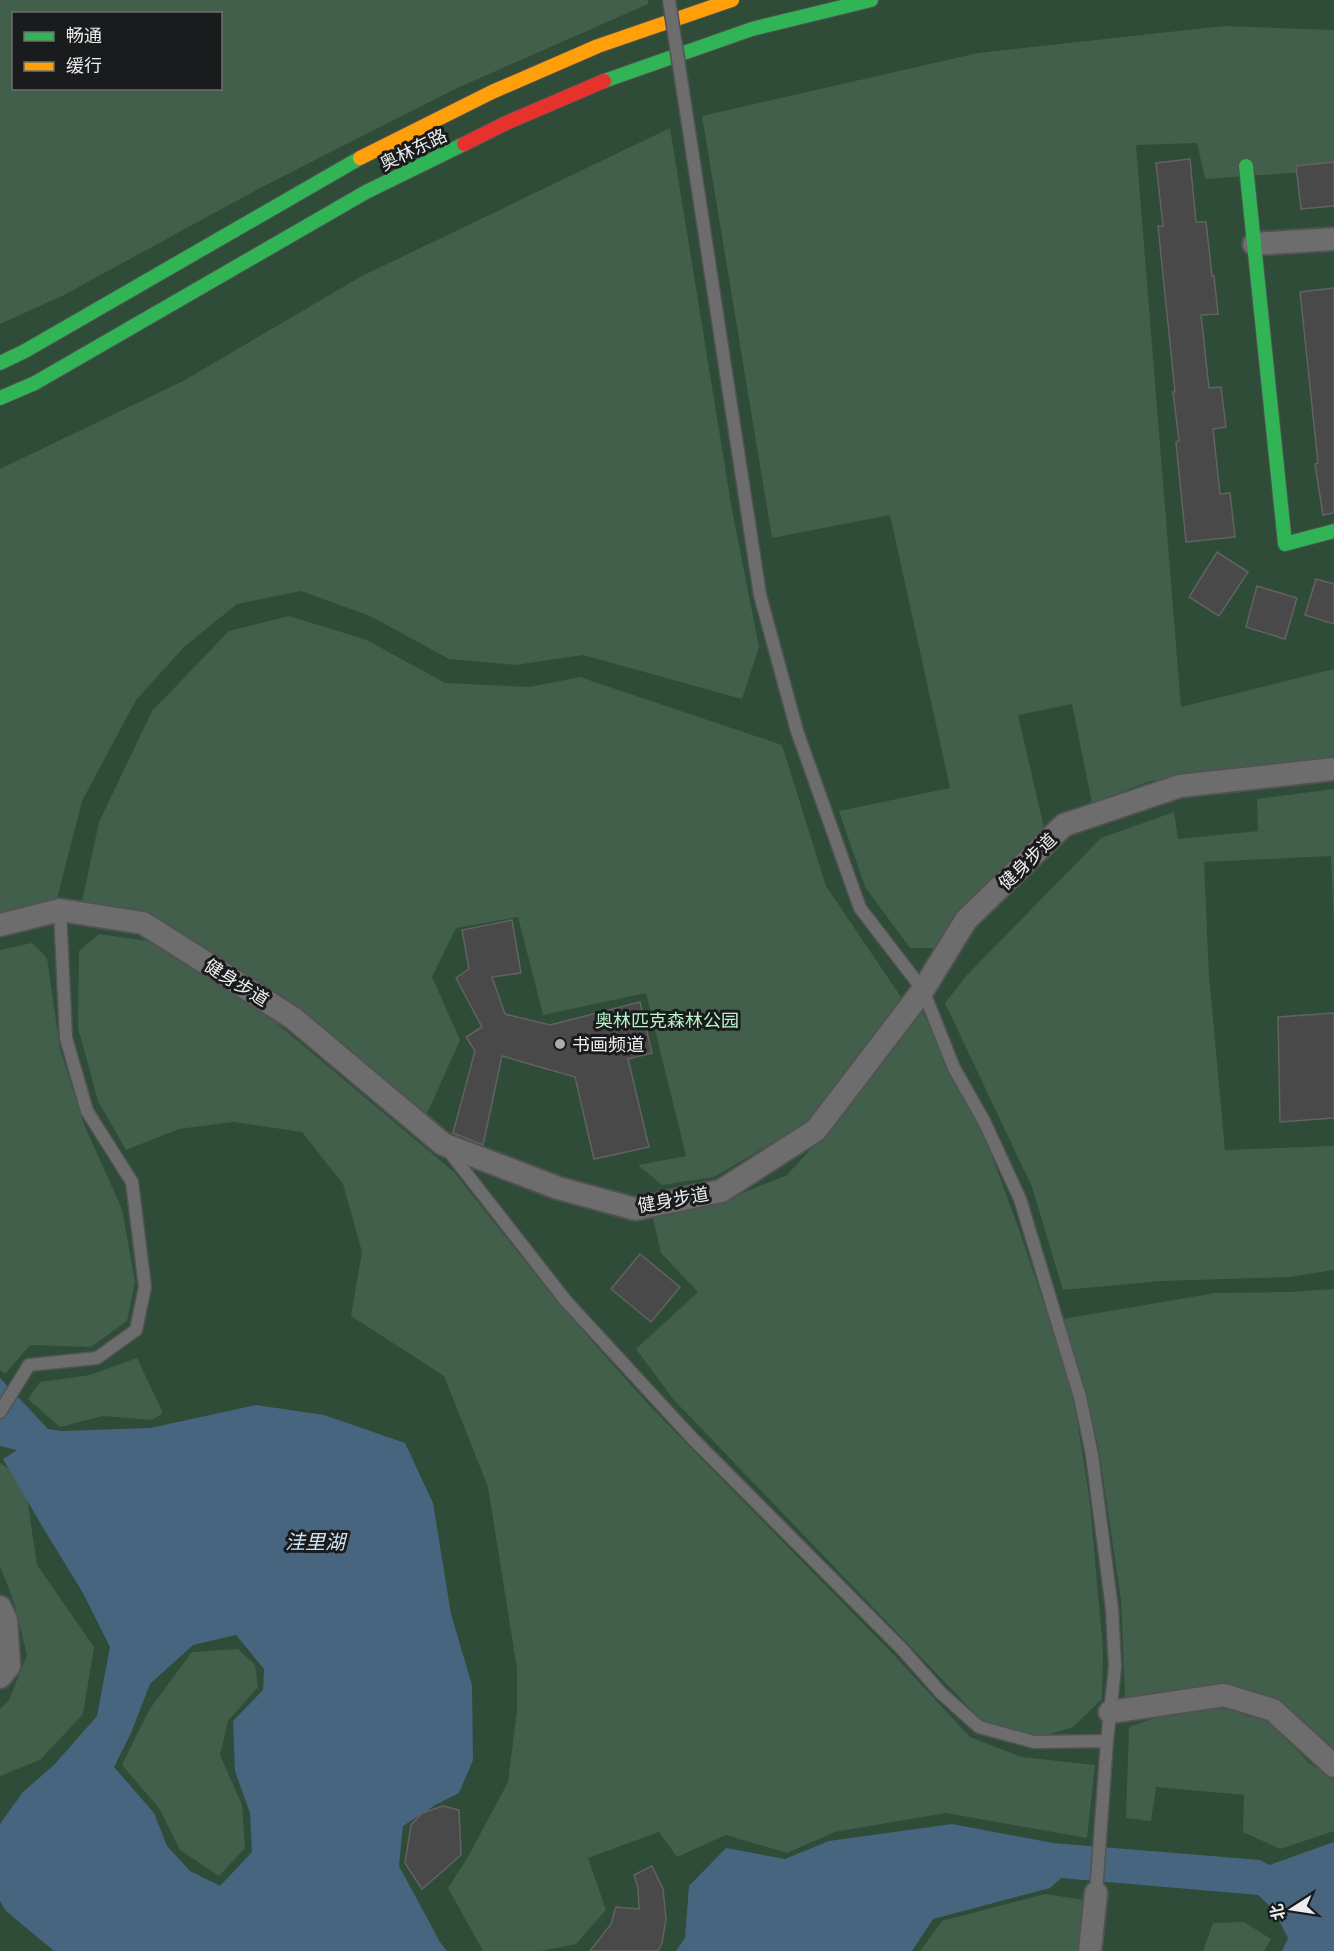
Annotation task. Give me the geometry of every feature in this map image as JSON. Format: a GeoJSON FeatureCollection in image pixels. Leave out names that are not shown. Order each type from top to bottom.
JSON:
{"type":"FeatureCollection","features":[{"type":"Feature","properties":{"kind":"main road","name":"奥林东路"},"geometry":{"type":"LineString","coordinates":[[0,363],[25,351],[351,162],[482,97],[598,46],[732,0]]}},
{"type":"Feature","properties":{"kind":"main road","name":"奥林东路"},"geometry":{"type":"LineString","coordinates":[[0,398],[35,383],[366,192],[506,123],[610,78],[752,29],[871,0]]}},
{"type":"Feature","properties":{"kind":"main road"},"geometry":{"type":"LineString","coordinates":[[1246,166],[1286,544],[1334,531]]}},
{"type":"Feature","properties":{"kind":"street"},"geometry":{"type":"LineString","coordinates":[[1254,244],[1334,239]]}},
{"type":"Feature","properties":{"kind":"street","name":"健身步道"},"geometry":{"type":"LineString","coordinates":[[0,925],[60,910],[143,923],[293,1018],[443,1144],[558,1188],[635,1209],[722,1191],[816,1130],[923,990],[966,920],[1064,825],[1180,786],[1334,769]]}},
{"type":"Feature","properties":{"kind":"street"},"geometry":{"type":"LineString","coordinates":[[0,1607],[6,1620],[9,1666],[0,1677]]}},
{"type":"Feature","properties":{"kind":"street"},"geometry":{"type":"LineString","coordinates":[[1110,1712],[1224,1695],[1272,1710],[1334,1766]]}},
{"type":"Feature","properties":{"kind":"street"},"geometry":{"type":"LineString","coordinates":[[1090,1951],[1096,1893]]}},
{"type":"Feature","properties":{"kind":"lane"},"geometry":{"type":"LineString","coordinates":[[669,0],[760,595],[797,731],[860,908],[923,990],[954,1068],[984,1121],[1020,1198],[1080,1398],[1092,1455],[1113,1609],[1115,1667],[1096,1893]]}},
{"type":"Feature","properties":{"kind":"lane"},"geometry":{"type":"LineString","coordinates":[[0,1412],[29,1365],[97,1358],[136,1330],[145,1287],[132,1182],[87,1111],[66,1038],[60,910]]}},
{"type":"Feature","properties":{"kind":"lane"},"geometry":{"type":"LineString","coordinates":[[443,1144],[567,1300],[693,1439],[902,1649],[941,1693],[971,1720],[979,1727],[1034,1742],[1107,1741]]}},
{"type":"Feature","properties":{"kind":"green space","name":"奥林匹克森林公园"},"geometry":{"type":"Polygon","coordinates":[[[0,0],[1334,0],[1334,1951],[0,1951],[0,0]]]}},
{"type":"Feature","properties":{"kind":"green space"},"geometry":{"type":"Polygon","coordinates":[[[0,0],[648,0],[648,4],[453,90],[260,188],[64,295],[0,324],[0,0]]]}},
{"type":"Feature","properties":{"kind":"green space"},"geometry":{"type":"Polygon","coordinates":[[[1224,26],[1334,30],[1334,170],[1205,179],[1197,143],[1136,145],[1181,707],[1334,669],[1334,758],[1150,781],[1092,803],[1072,704],[1018,715],[1044,828],[1013,856],[937,948],[910,948],[865,887],[839,811],[950,788],[890,515],[772,538],[702,116],[978,53],[1224,26]]]}},
{"type":"Feature","properties":{"kind":"green space"},"geometry":{"type":"Polygon","coordinates":[[[670,128],[732,510],[759,647],[742,699],[583,655],[515,665],[449,659],[370,616],[301,591],[237,604],[185,646],[136,700],[82,801],[56,903],[0,917],[0,469],[183,381],[362,276],[670,128]]]}},
{"type":"Feature","properties":{"kind":"green space"},"geometry":{"type":"Polygon","coordinates":[[[289,616],[367,640],[445,683],[529,687],[580,677],[782,745],[826,886],[903,1000],[810,1121],[714,1177],[662,1185],[638,1165],[686,1156],[646,993],[543,1015],[518,917],[456,928],[432,977],[460,1040],[426,1116],[299,1009],[81,906],[99,822],[152,711],[229,631],[289,616]]]}},
{"type":"Feature","properties":{"kind":"green space"},"geometry":{"type":"Polygon","coordinates":[[[1334,789],[1334,929],[1331,856],[1204,862],[1209,976],[1225,1150],[1334,1146],[1334,1270],[1290,1277],[1162,1281],[1063,1290],[1032,1187],[945,1003],[967,975],[1101,838],[1174,812],[1178,839],[1258,831],[1257,799],[1334,789]]]}},
{"type":"Feature","properties":{"kind":"green space"},"geometry":{"type":"Polygon","coordinates":[[[99,934],[148,941],[274,1021],[454,1172],[560,1305],[648,1404],[892,1653],[970,1737],[1021,1757],[1095,1765],[1087,1838],[946,1813],[835,1832],[787,1853],[726,1835],[677,1857],[659,1832],[588,1858],[606,1910],[576,1944],[540,1951],[483,1951],[448,1888],[469,1855],[508,1782],[517,1711],[517,1669],[488,1487],[444,1376],[351,1316],[362,1252],[343,1184],[302,1132],[233,1122],[179,1129],[126,1150],[98,1101],[78,1028],[79,951],[99,934]]]}},
{"type":"Feature","properties":{"kind":"green space"},"geometry":{"type":"Polygon","coordinates":[[[32,943],[47,958],[60,1049],[85,1127],[122,1209],[135,1282],[127,1321],[91,1347],[30,1345],[5,1374],[0,1370],[0,950],[32,943]]]}},
{"type":"Feature","properties":{"kind":"green space"},"geometry":{"type":"Polygon","coordinates":[[[920,1006],[987,1143],[1020,1232],[1072,1387],[1090,1503],[1103,1650],[1102,1699],[1073,1727],[1034,1739],[983,1722],[674,1400],[636,1349],[698,1292],[661,1253],[652,1214],[723,1201],[787,1175],[831,1127],[920,1006]]]}},
{"type":"Feature","properties":{"kind":"green space"},"geometry":{"type":"Polygon","coordinates":[[[1334,1289],[1334,1753],[1209,1691],[1125,1697],[1121,1600],[1098,1444],[1063,1319],[1215,1293],[1334,1289]]]}},
{"type":"Feature","properties":{"kind":"green space"},"geometry":{"type":"Polygon","coordinates":[[[137,1358],[163,1413],[152,1420],[103,1416],[60,1427],[28,1399],[40,1382],[90,1375],[137,1358]]]}},
{"type":"Feature","properties":{"kind":"green space"},"geometry":{"type":"Polygon","coordinates":[[[0,1463],[24,1478],[37,1565],[94,1647],[83,1714],[40,1760],[0,1776],[0,1709],[9,1700],[27,1655],[14,1602],[0,1566],[0,1463]]]}},
{"type":"Feature","properties":{"kind":"green space"},"geometry":{"type":"Polygon","coordinates":[[[238,1649],[255,1665],[258,1687],[228,1721],[220,1755],[242,1805],[245,1848],[219,1876],[180,1850],[159,1808],[122,1765],[149,1710],[192,1652],[238,1649]]]}},
{"type":"Feature","properties":{"kind":"green space"},"geometry":{"type":"Polygon","coordinates":[[[1222,1708],[1272,1723],[1309,1763],[1334,1779],[1334,1831],[1280,1849],[1243,1832],[1244,1795],[1156,1787],[1151,1821],[1126,1818],[1129,1727],[1160,1716],[1222,1708]]]}},
{"type":"Feature","properties":{"kind":"green space"},"geometry":{"type":"Polygon","coordinates":[[[1045,1894],[1084,1900],[1080,1951],[920,1951],[942,1921],[1045,1894]]]}},
{"type":"Feature","properties":{"kind":"green space"},"geometry":{"type":"Polygon","coordinates":[[[1244,1922],[1271,1939],[1264,1951],[1203,1951],[1213,1923],[1244,1922]]]}},
{"type":"Feature","properties":{"kind":"water","name":"洼里湖"},"geometry":{"type":"Polygon","coordinates":[[[0,1378],[48,1429],[62,1431],[150,1428],[256,1405],[324,1415],[405,1443],[433,1503],[451,1614],[472,1685],[473,1760],[459,1793],[403,1826],[399,1866],[447,1951],[54,1951],[6,1911],[0,1901],[0,1824],[23,1792],[54,1765],[97,1716],[110,1647],[83,1593],[3,1459],[17,1450],[0,1446],[0,1378]],[[236,1635],[193,1645],[150,1684],[131,1733],[114,1767],[154,1813],[167,1846],[190,1871],[220,1886],[252,1852],[250,1813],[235,1771],[233,1721],[263,1690],[264,1669],[236,1635]]]}},
{"type":"Feature","properties":{"kind":"water"},"geometry":{"type":"Polygon","coordinates":[[[952,1824],[1053,1843],[1260,1860],[1269,1865],[1334,1842],[1334,1951],[1282,1951],[1288,1938],[1273,1909],[1258,1895],[1061,1878],[1050,1888],[933,1919],[912,1951],[676,1951],[685,1938],[689,1886],[726,1848],[785,1859],[829,1841],[952,1824]]]}},
{"type":"Feature","properties":{"kind":"building"},"geometry":{"type":"Polygon","coordinates":[[[1190,159],[1196,222],[1206,222],[1212,276],[1214,276],[1218,314],[1201,315],[1209,388],[1221,387],[1226,427],[1213,429],[1220,494],[1230,493],[1235,537],[1186,542],[1176,442],[1179,441],[1173,392],[1175,392],[1158,226],[1163,226],[1156,163],[1190,159]]]}},
{"type":"Feature","properties":{"kind":"building"},"geometry":{"type":"Polygon","coordinates":[[[1334,162],[1334,206],[1301,209],[1296,166],[1334,162]]]}},
{"type":"Feature","properties":{"kind":"building"},"geometry":{"type":"Polygon","coordinates":[[[1334,288],[1334,513],[1323,515],[1315,464],[1318,463],[1300,292],[1334,288]]]}},
{"type":"Feature","properties":{"kind":"building"},"geometry":{"type":"Polygon","coordinates":[[[1217,552],[1248,572],[1219,616],[1189,597],[1217,552]]]}},
{"type":"Feature","properties":{"kind":"building"},"geometry":{"type":"Polygon","coordinates":[[[1316,579],[1334,584],[1334,624],[1305,615],[1316,579]]]}},
{"type":"Feature","properties":{"kind":"building"},"geometry":{"type":"Polygon","coordinates":[[[1257,586],[1297,598],[1285,639],[1246,627],[1257,586]]]}},
{"type":"Feature","properties":{"kind":"building","name":"书画频道"},"geometry":{"type":"Polygon","coordinates":[[[512,920],[521,973],[492,977],[505,1014],[550,1025],[640,1002],[652,1053],[628,1059],[649,1147],[594,1159],[575,1077],[502,1056],[483,1145],[453,1133],[475,1051],[466,1037],[482,1027],[456,978],[469,969],[462,930],[512,920]]]}},
{"type":"Feature","properties":{"kind":"building"},"geometry":{"type":"Polygon","coordinates":[[[1334,1013],[1334,1118],[1280,1122],[1278,1017],[1334,1013]]]}},
{"type":"Feature","properties":{"kind":"building"},"geometry":{"type":"Polygon","coordinates":[[[640,1254],[680,1287],[651,1322],[611,1289],[640,1254]]]}},
{"type":"Feature","properties":{"kind":"building"},"geometry":{"type":"Polygon","coordinates":[[[443,1806],[459,1810],[461,1855],[422,1889],[405,1863],[411,1825],[422,1813],[443,1806]]]}},
{"type":"Feature","properties":{"kind":"building"},"geometry":{"type":"Polygon","coordinates":[[[652,1866],[663,1889],[666,1919],[662,1943],[658,1951],[590,1951],[611,1924],[616,1907],[639,1909],[638,1888],[634,1875],[652,1866]]]}},
{"type":"Feature","properties":{"kind":"traffic: fast"},"geometry":{"type":"LineString","coordinates":[[604,81],[752,29],[871,0]]}},
{"type":"Feature","properties":{"kind":"traffic: fast"},"geometry":{"type":"LineString","coordinates":[[0,398],[35,383],[366,192],[464,144]]}},
{"type":"Feature","properties":{"kind":"traffic: fast"},"geometry":{"type":"LineString","coordinates":[[0,363],[25,351],[360,158]]}},
{"type":"Feature","properties":{"kind":"traffic: fast"},"geometry":{"type":"LineString","coordinates":[[1246,166],[1285,544],[1334,531]]}},
{"type":"Feature","properties":{"kind":"traffic: slow"},"geometry":{"type":"LineString","coordinates":[[360,158],[492,92],[598,46],[732,0]]}},
{"type":"Feature","properties":{"kind":"traffic: jam"},"geometry":{"type":"LineString","coordinates":[[464,144],[506,123],[604,81]]}},
{"type":"Feature","properties":{"kind":"place","name":"书画频道"},"geometry":{"type":"Point","coordinates":[560,1044]}}]}
